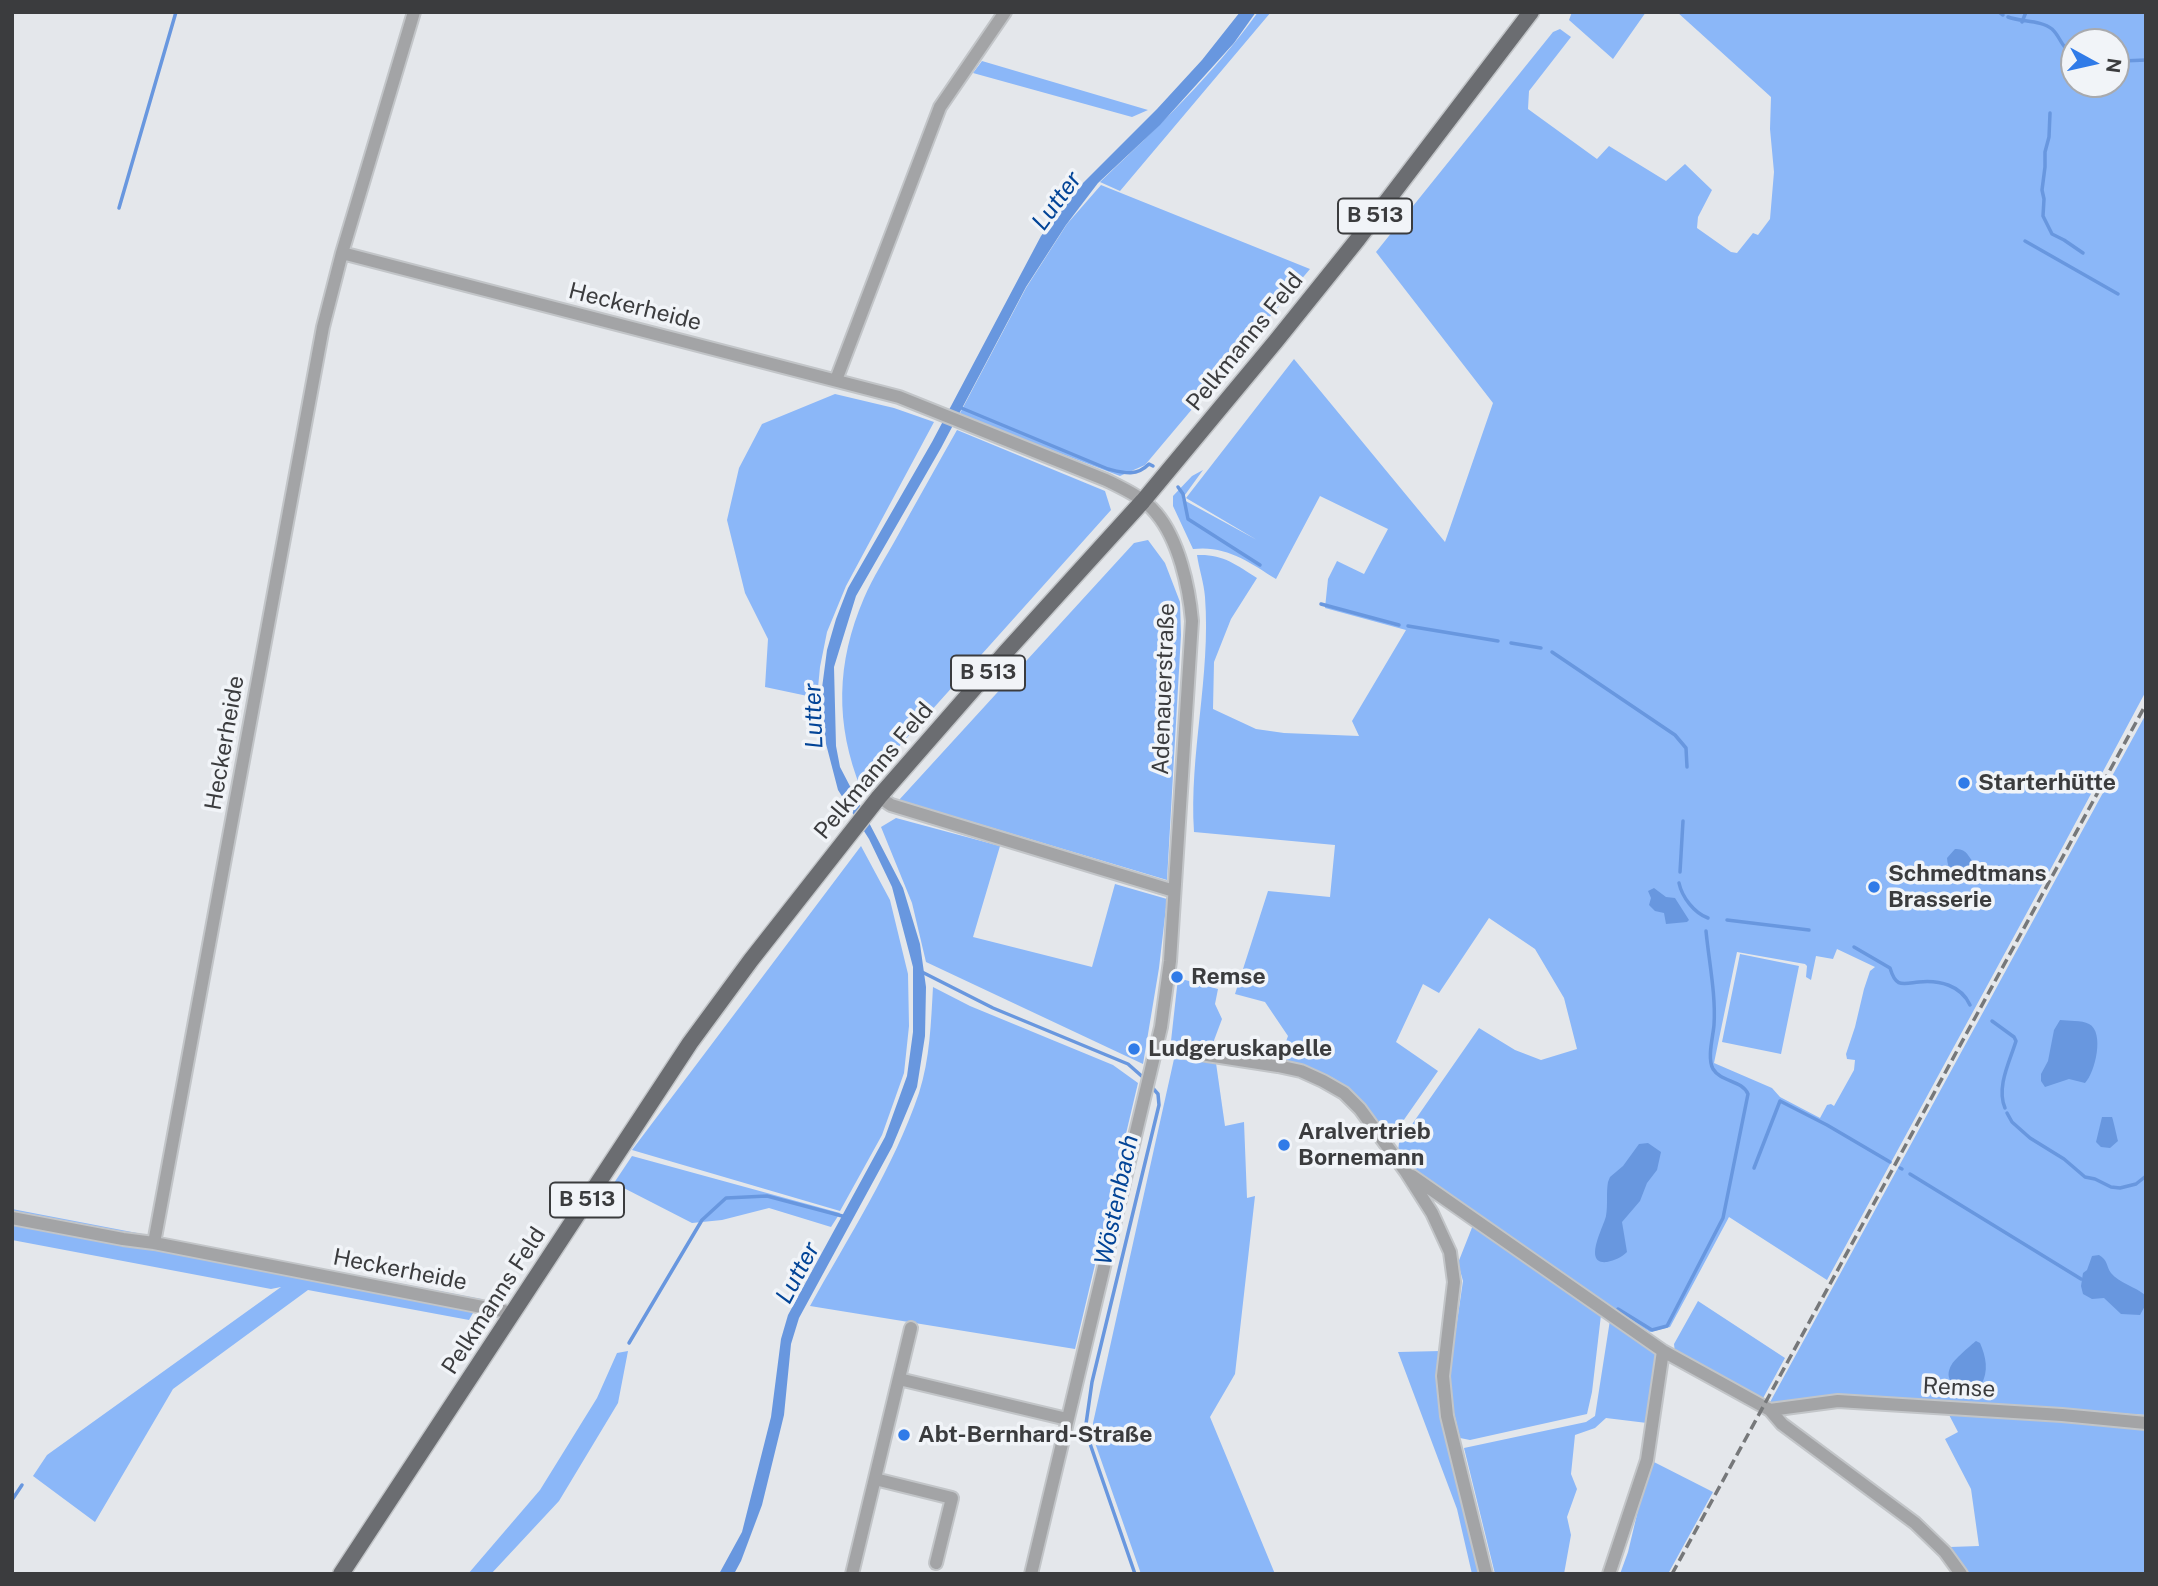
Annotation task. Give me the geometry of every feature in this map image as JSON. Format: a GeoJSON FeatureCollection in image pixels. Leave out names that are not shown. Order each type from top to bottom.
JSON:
{"type":"FeatureCollection","features":[{"type":"Feature","properties":{"kind":"main road","name":"Pelkmanns Feld"},"geometry":{"type":"LineString","coordinates":[[341,1574],[690,1043],[751,960],[875,801],[1143,501],[1276,341],[1358,239],[1531,12]]}},
{"type":"Feature","properties":{"kind":"street","name":"Heckerheide"},"geometry":{"type":"LineString","coordinates":[[155,1243],[321,340],[342,253],[414,12]]}},
{"type":"Feature","properties":{"kind":"street"},"geometry":{"type":"LineString","coordinates":[[836,380],[940,107],[1005,12]]}},
{"type":"Feature","properties":{"kind":"street","name":"Heckerheide"},"geometry":{"type":"LineString","coordinates":[[342,253],[899,397],[1106,480],[1143,501]]}},
{"type":"Feature","properties":{"kind":"street","name":"Adenauerstraße"},"geometry":{"type":"LineString","coordinates":[[1031,1574],[1156,1047],[1169,968],[1192,621],[1190,595],[1179,556],[1157,513],[1143,501]]}},
{"type":"Feature","properties":{"kind":"street"},"geometry":{"type":"LineString","coordinates":[[875,801],[1174,891]]}},
{"type":"Feature","properties":{"kind":"street"},"geometry":{"type":"LineString","coordinates":[[1156,1047],[1301,1071],[1344,1093],[1360,1109],[1432,1213],[1450,1252],[1454,1282],[1443,1376],[1447,1416],[1486,1574]]}},
{"type":"Feature","properties":{"kind":"street"},"geometry":{"type":"LineString","coordinates":[[1406,1172],[1663,1351],[1770,1410],[1782,1424],[1915,1523],[1945,1552],[1961,1574]]}},
{"type":"Feature","properties":{"kind":"street","name":"Heckerheide"},"geometry":{"type":"LineString","coordinates":[[12,1218],[513,1313]]}},
{"type":"Feature","properties":{"kind":"street"},"geometry":{"type":"LineString","coordinates":[[852,1574],[911,1328]]}},
{"type":"Feature","properties":{"kind":"street"},"geometry":{"type":"LineString","coordinates":[[1609,1574],[1647,1460],[1663,1351]]}},
{"type":"Feature","properties":{"kind":"street"},"geometry":{"type":"LineString","coordinates":[[899,1378],[1067,1419]]}},
{"type":"Feature","properties":{"kind":"street","name":"Remse"},"geometry":{"type":"LineString","coordinates":[[1770,1410],[1838,1401],[2146,1423]]}},
{"type":"Feature","properties":{"kind":"street"},"geometry":{"type":"LineString","coordinates":[[874,1479],[952,1498],[936,1563]]}},
{"type":"Feature","properties":{"kind":"shaded area"},"geometry":{"type":"Polygon","coordinates":[[[1240,12],[1256,12],[1234,43],[1160,125],[1098,183],[1066,225],[1026,287],[941,448],[856,596],[834,667],[836,746],[840,767],[903,888],[920,944],[926,987],[925,1036],[917,1087],[892,1147],[799,1318],[791,1344],[784,1415],[762,1505],[734,1574],[719,1574],[742,1532],[771,1417],[781,1339],[788,1315],[885,1137],[907,1076],[913,1032],[913,967],[892,887],[869,839],[838,790],[825,740],[822,688],[827,650],[836,619],[848,588],[932,442],[1041,236],[1083,183],[1202,60],[1240,12]]]}},
{"type":"Feature","properties":{"kind":"shaded area"},"geometry":{"type":"Polygon","coordinates":[[[1258,12],[1271,12],[1120,191],[1100,182],[1163,122],[1203,79],[1258,12]]]}},
{"type":"Feature","properties":{"kind":"shaded area"},"geometry":{"type":"Polygon","coordinates":[[[1572,12],[1646,12],[1613,59],[1569,20],[1572,12]]]}},
{"type":"Feature","properties":{"kind":"shaded area"},"geometry":{"type":"Polygon","coordinates":[[[1677,12],[2146,12],[2146,691],[1827,1280],[1729,1217],[1670,1327],[1650,1332],[1611,1308],[1414,1169],[1398,1151],[1399,1143],[1479,1028],[1515,1050],[1541,1060],[1577,1049],[1564,998],[1535,949],[1489,918],[1439,993],[1423,984],[1396,1042],[1438,1071],[1391,1136],[1384,1132],[1342,1084],[1316,1071],[1279,1061],[1288,1036],[1265,1002],[1235,994],[1268,891],[1330,897],[1335,845],[1194,832],[1194,773],[1206,627],[1204,592],[1197,555],[1222,558],[1257,578],[1231,619],[1214,662],[1213,709],[1256,729],[1359,736],[1352,721],[1406,630],[1325,608],[1328,579],[1337,561],[1364,574],[1388,529],[1320,496],[1276,579],[1227,552],[1193,549],[1173,506],[1173,496],[1192,476],[1203,470],[1182,499],[1257,540],[1186,498],[1294,359],[1445,542],[1493,403],[1376,252],[1553,32],[1560,29],[1571,37],[1529,91],[1528,109],[1597,159],[1609,146],[1666,181],[1685,164],[1712,190],[1698,217],[1697,228],[1731,252],[1737,253],[1753,233],[1758,235],[1770,219],[1774,172],[1770,129],[1771,97],[1677,12]],[[1837,949],[1833,959],[1816,956],[1811,980],[1806,977],[1805,964],[1737,952],[1714,1063],[1772,1088],[1780,1097],[1820,1118],[1827,1105],[1834,1106],[1854,1070],[1855,1060],[1847,1059],[1846,1054],[1870,971],[1875,967],[1837,949]]]}},
{"type":"Feature","properties":{"kind":"shaded area"},"geometry":{"type":"Polygon","coordinates":[[[982,61],[1148,110],[1132,117],[973,73],[982,61]]]}},
{"type":"Feature","properties":{"kind":"shaded area"},"geometry":{"type":"Polygon","coordinates":[[[1101,185],[1310,269],[1145,465],[1120,476],[959,415],[1026,288],[1067,224],[1101,185]]]}},
{"type":"Feature","properties":{"kind":"shaded area"},"geometry":{"type":"Polygon","coordinates":[[[835,394],[894,408],[934,422],[846,586],[827,632],[817,698],[765,687],[768,639],[745,593],[727,520],[739,468],[762,424],[835,394]]]}},
{"type":"Feature","properties":{"kind":"shaded area"},"geometry":{"type":"Polygon","coordinates":[[[957,430],[1105,491],[1111,510],[861,789],[843,717],[842,694],[848,646],[871,582],[957,430]]]}},
{"type":"Feature","properties":{"kind":"shaded area"},"geometry":{"type":"Polygon","coordinates":[[[1148,540],[1165,563],[1180,602],[1181,635],[1167,880],[899,800],[1134,543],[1148,540]]]}},
{"type":"Feature","properties":{"kind":"shaded area"},"geometry":{"type":"Polygon","coordinates":[[[2146,714],[2146,1415],[1941,1402],[1769,1404],[2146,714]]]}},
{"type":"Feature","properties":{"kind":"shaded area"},"geometry":{"type":"Polygon","coordinates":[[[896,818],[1000,846],[973,937],[1092,967],[1115,884],[1167,899],[1143,1064],[926,962],[912,903],[881,827],[896,818]]]}},
{"type":"Feature","properties":{"kind":"shaded area"},"geometry":{"type":"Polygon","coordinates":[[[861,846],[890,900],[908,974],[909,1026],[904,1073],[882,1135],[840,1211],[632,1150],[861,846]]]}},
{"type":"Feature","properties":{"kind":"shaded area"},"geometry":{"type":"Polygon","coordinates":[[[1955,849],[1967,854],[1975,864],[1975,870],[1960,875],[1950,869],[1947,858],[1955,849]]]}},
{"type":"Feature","properties":{"kind":"shaded area"},"geometry":{"type":"Polygon","coordinates":[[[1654,888],[1666,897],[1675,898],[1689,920],[1666,924],[1664,913],[1655,911],[1649,905],[1651,898],[1648,891],[1654,888]]]}},
{"type":"Feature","properties":{"kind":"shaded area"},"geometry":{"type":"Polygon","coordinates":[[[1740,954],[1799,966],[1781,1054],[1722,1042],[1740,954]]]}},
{"type":"Feature","properties":{"kind":"shaded area"},"geometry":{"type":"Polygon","coordinates":[[[1178,978],[1218,989],[1215,1004],[1222,1019],[1210,1051],[1183,1047],[1171,1041],[1178,978]]]}},
{"type":"Feature","properties":{"kind":"shaded area"},"geometry":{"type":"Polygon","coordinates":[[[933,987],[970,1006],[1113,1065],[1138,1083],[1075,1349],[810,1306],[869,1202],[909,1121],[926,1067],[933,987]]]}},
{"type":"Feature","properties":{"kind":"shaded area"},"geometry":{"type":"Polygon","coordinates":[[[2060,1020],[2083,1022],[2094,1028],[2097,1035],[2095,1062],[2085,1083],[2069,1079],[2045,1087],[2041,1074],[2048,1061],[2054,1030],[2060,1020]]]}},
{"type":"Feature","properties":{"kind":"shaded area"},"geometry":{"type":"Polygon","coordinates":[[[1174,1059],[1216,1063],[1225,1126],[1244,1122],[1247,1198],[1255,1196],[1235,1374],[1210,1417],[1275,1574],[1141,1574],[1094,1440],[1093,1423],[1174,1059]]]}},
{"type":"Feature","properties":{"kind":"shaded area"},"geometry":{"type":"Polygon","coordinates":[[[2102,1117],[2112,1117],[2118,1141],[2110,1148],[2101,1147],[2096,1142],[2102,1117]]]}},
{"type":"Feature","properties":{"kind":"shaded area"},"geometry":{"type":"Polygon","coordinates":[[[1648,1143],[1661,1152],[1657,1170],[1647,1183],[1640,1201],[1622,1222],[1627,1252],[1607,1262],[1600,1261],[1595,1251],[1606,1216],[1610,1177],[1623,1166],[1639,1144],[1648,1143]]]}},
{"type":"Feature","properties":{"kind":"shaded area"},"geometry":{"type":"Polygon","coordinates":[[[632,1156],[840,1213],[831,1227],[769,1208],[722,1220],[692,1223],[614,1183],[632,1156]]]}},
{"type":"Feature","properties":{"kind":"shaded area"},"geometry":{"type":"Polygon","coordinates":[[[12,1209],[481,1299],[469,1320],[308,1290],[173,1389],[95,1522],[33,1476],[47,1455],[281,1287],[271,1289],[12,1240],[12,1209]]]}},
{"type":"Feature","properties":{"kind":"shaded area"},"geometry":{"type":"Polygon","coordinates":[[[1473,1225],[1601,1315],[1587,1414],[1470,1440],[1460,1438],[1449,1376],[1463,1281],[1458,1263],[1473,1225]]]}},
{"type":"Feature","properties":{"kind":"shaded area"},"geometry":{"type":"Polygon","coordinates":[[[2099,1255],[2114,1276],[2145,1295],[2146,1304],[2140,1315],[2121,1314],[2104,1298],[2092,1299],[2083,1294],[2083,1273],[2087,1270],[2092,1256],[2099,1255]]]}},
{"type":"Feature","properties":{"kind":"shaded area"},"geometry":{"type":"Polygon","coordinates":[[[1698,1301],[1785,1358],[1762,1400],[1675,1353],[1674,1344],[1698,1301]]]}},
{"type":"Feature","properties":{"kind":"shaded area"},"geometry":{"type":"Polygon","coordinates":[[[1610,1320],[1656,1353],[1647,1423],[1606,1418],[1595,1428],[1575,1435],[1571,1474],[1577,1489],[1567,1517],[1571,1535],[1564,1574],[1495,1574],[1464,1448],[1586,1422],[1595,1416],[1610,1320]]]}},
{"type":"Feature","properties":{"kind":"shaded area"},"geometry":{"type":"Polygon","coordinates":[[[1976,1341],[1980,1343],[1985,1359],[1984,1380],[1981,1385],[1975,1387],[1956,1385],[1949,1377],[1952,1364],[1976,1341]]]}},
{"type":"Feature","properties":{"kind":"shaded area"},"geometry":{"type":"Polygon","coordinates":[[[628,1351],[618,1403],[559,1501],[491,1574],[468,1574],[540,1490],[597,1398],[617,1353],[628,1351]]]}},
{"type":"Feature","properties":{"kind":"shaded area"},"geometry":{"type":"Polygon","coordinates":[[[1441,1351],[1482,1574],[1472,1574],[1457,1509],[1398,1352],[1441,1351]]]}},
{"type":"Feature","properties":{"kind":"shaded area"},"geometry":{"type":"Polygon","coordinates":[[[1947,1411],[2146,1428],[2146,1574],[1970,1574],[1950,1547],[1979,1546],[1971,1489],[1945,1439],[1958,1432],[1947,1411]]]}},
{"type":"Feature","properties":{"kind":"shaded area"},"geometry":{"type":"Polygon","coordinates":[[[1650,1460],[1713,1492],[1668,1574],[1620,1574],[1628,1552],[1650,1460]]]}},
{"type":"Feature","properties":{"kind":"waterway"},"geometry":{"type":"LineString","coordinates":[[119,208],[176,12]]}},
{"type":"Feature","properties":{"kind":"waterway"},"geometry":{"type":"LineString","coordinates":[[1999,12],[2003,15]]}},
{"type":"Feature","properties":{"kind":"waterway"},"geometry":{"type":"LineString","coordinates":[[2022,22],[2026,12]]}},
{"type":"Feature","properties":{"kind":"waterway"},"geometry":{"type":"LineString","coordinates":[[2008,17],[2047,26],[2060,40]]}},
{"type":"Feature","properties":{"kind":"waterway"},"geometry":{"type":"LineString","coordinates":[[2130,61],[2146,60]]}},
{"type":"Feature","properties":{"kind":"waterway"},"geometry":{"type":"LineString","coordinates":[[2050,113],[2042,190],[2043,216],[2052,234],[2083,253]]}},
{"type":"Feature","properties":{"kind":"waterway"},"geometry":{"type":"LineString","coordinates":[[2025,241],[2118,294]]}},
{"type":"Feature","properties":{"kind":"waterway"},"geometry":{"type":"LineString","coordinates":[[959,407],[1108,469],[1130,473],[1149,464],[1153,466]]}},
{"type":"Feature","properties":{"kind":"waterway"},"geometry":{"type":"LineString","coordinates":[[1178,487],[1183,494],[1188,519],[1260,565]]}},
{"type":"Feature","properties":{"kind":"waterway"},"geometry":{"type":"LineString","coordinates":[[1321,604],[1399,625]]}},
{"type":"Feature","properties":{"kind":"waterway"},"geometry":{"type":"LineString","coordinates":[[1408,626],[1498,641]]}},
{"type":"Feature","properties":{"kind":"waterway"},"geometry":{"type":"LineString","coordinates":[[1511,643],[1541,648]]}},
{"type":"Feature","properties":{"kind":"waterway"},"geometry":{"type":"LineString","coordinates":[[1552,652],[1675,735],[1686,748],[1687,767]]}},
{"type":"Feature","properties":{"kind":"waterway"},"geometry":{"type":"LineString","coordinates":[[1680,872],[1683,821]]}},
{"type":"Feature","properties":{"kind":"waterway"},"geometry":{"type":"LineString","coordinates":[[1679,883],[1689,904],[1708,918]]}},
{"type":"Feature","properties":{"kind":"waterway"},"geometry":{"type":"LineString","coordinates":[[1727,920],[1809,930]]}},
{"type":"Feature","properties":{"kind":"waterway"},"geometry":{"type":"LineString","coordinates":[[1618,1309],[1652,1330],[1667,1326],[1723,1218],[1748,1094],[1741,1086],[1717,1073],[1711,1064],[1714,1002],[1706,931]]}},
{"type":"Feature","properties":{"kind":"waterway"},"geometry":{"type":"LineString","coordinates":[[1854,947],[1890,968],[1897,982],[1934,982],[1949,985],[1961,993],[1970,1005]]}},
{"type":"Feature","properties":{"kind":"waterway","name":"Wöstenbach"},"geometry":{"type":"LineString","coordinates":[[922,972],[993,1008],[1128,1064],[1145,1079]]}},
{"type":"Feature","properties":{"kind":"waterway"},"geometry":{"type":"LineString","coordinates":[[1992,1021],[2016,1041],[2003,1083],[2005,1108]]}},
{"type":"Feature","properties":{"kind":"waterway","name":"Wöstenbach"},"geometry":{"type":"LineString","coordinates":[[1135,1574],[1087,1435],[1086,1424],[1092,1382],[1159,1105],[1158,1094],[1150,1085]]}},
{"type":"Feature","properties":{"kind":"waterway"},"geometry":{"type":"LineString","coordinates":[[1754,1168],[1780,1101],[1890,1162]]}},
{"type":"Feature","properties":{"kind":"waterway"},"geometry":{"type":"LineString","coordinates":[[2007,1113],[2012,1122],[2030,1138],[2064,1159],[2085,1177],[2120,1188],[2136,1184],[2146,1176]]}},
{"type":"Feature","properties":{"kind":"waterway"},"geometry":{"type":"LineString","coordinates":[[1910,1174],[2081,1279]]}},
{"type":"Feature","properties":{"kind":"waterway"},"geometry":{"type":"LineString","coordinates":[[629,1343],[702,1220],[726,1198],[767,1196],[846,1217]]}},
{"type":"Feature","properties":{"kind":"waterway"},"geometry":{"type":"LineString","coordinates":[[12,1500],[22,1485]]}},
{"type":"Feature","properties":{"kind":"railway"},"geometry":{"type":"LineString","coordinates":[[1672,1574],[2146,704]]}},
{"type":"Feature","properties":{"kind":"place","name":"Starterhütte"},"geometry":{"type":"Point","coordinates":[1964,783]}},
{"type":"Feature","properties":{"kind":"place","name":"Schmedtmans Brasserie"},"geometry":{"type":"Point","coordinates":[1874,887]}},
{"type":"Feature","properties":{"kind":"place","name":"Remse"},"geometry":{"type":"Point","coordinates":[1177,977]}},
{"type":"Feature","properties":{"kind":"place","name":"Ludgeruskapelle"},"geometry":{"type":"Point","coordinates":[1134,1049]}},
{"type":"Feature","properties":{"kind":"place","name":"Aralvertrieb Bornemann"},"geometry":{"type":"Point","coordinates":[1284,1145]}},
{"type":"Feature","properties":{"kind":"place","name":"Abt-Bernhard-Straße"},"geometry":{"type":"Point","coordinates":[904,1435]}},
{"type":"Feature","properties":{"kind":"water label","name":"Lutter"},"geometry":{"type":"Point","coordinates":[1057,201]}},
{"type":"Feature","properties":{"kind":"water label","name":"Lutter"},"geometry":{"type":"Point","coordinates":[814,716]}},
{"type":"Feature","properties":{"kind":"water label","name":"Lutter"},"geometry":{"type":"Point","coordinates":[798,1273]}}]}
